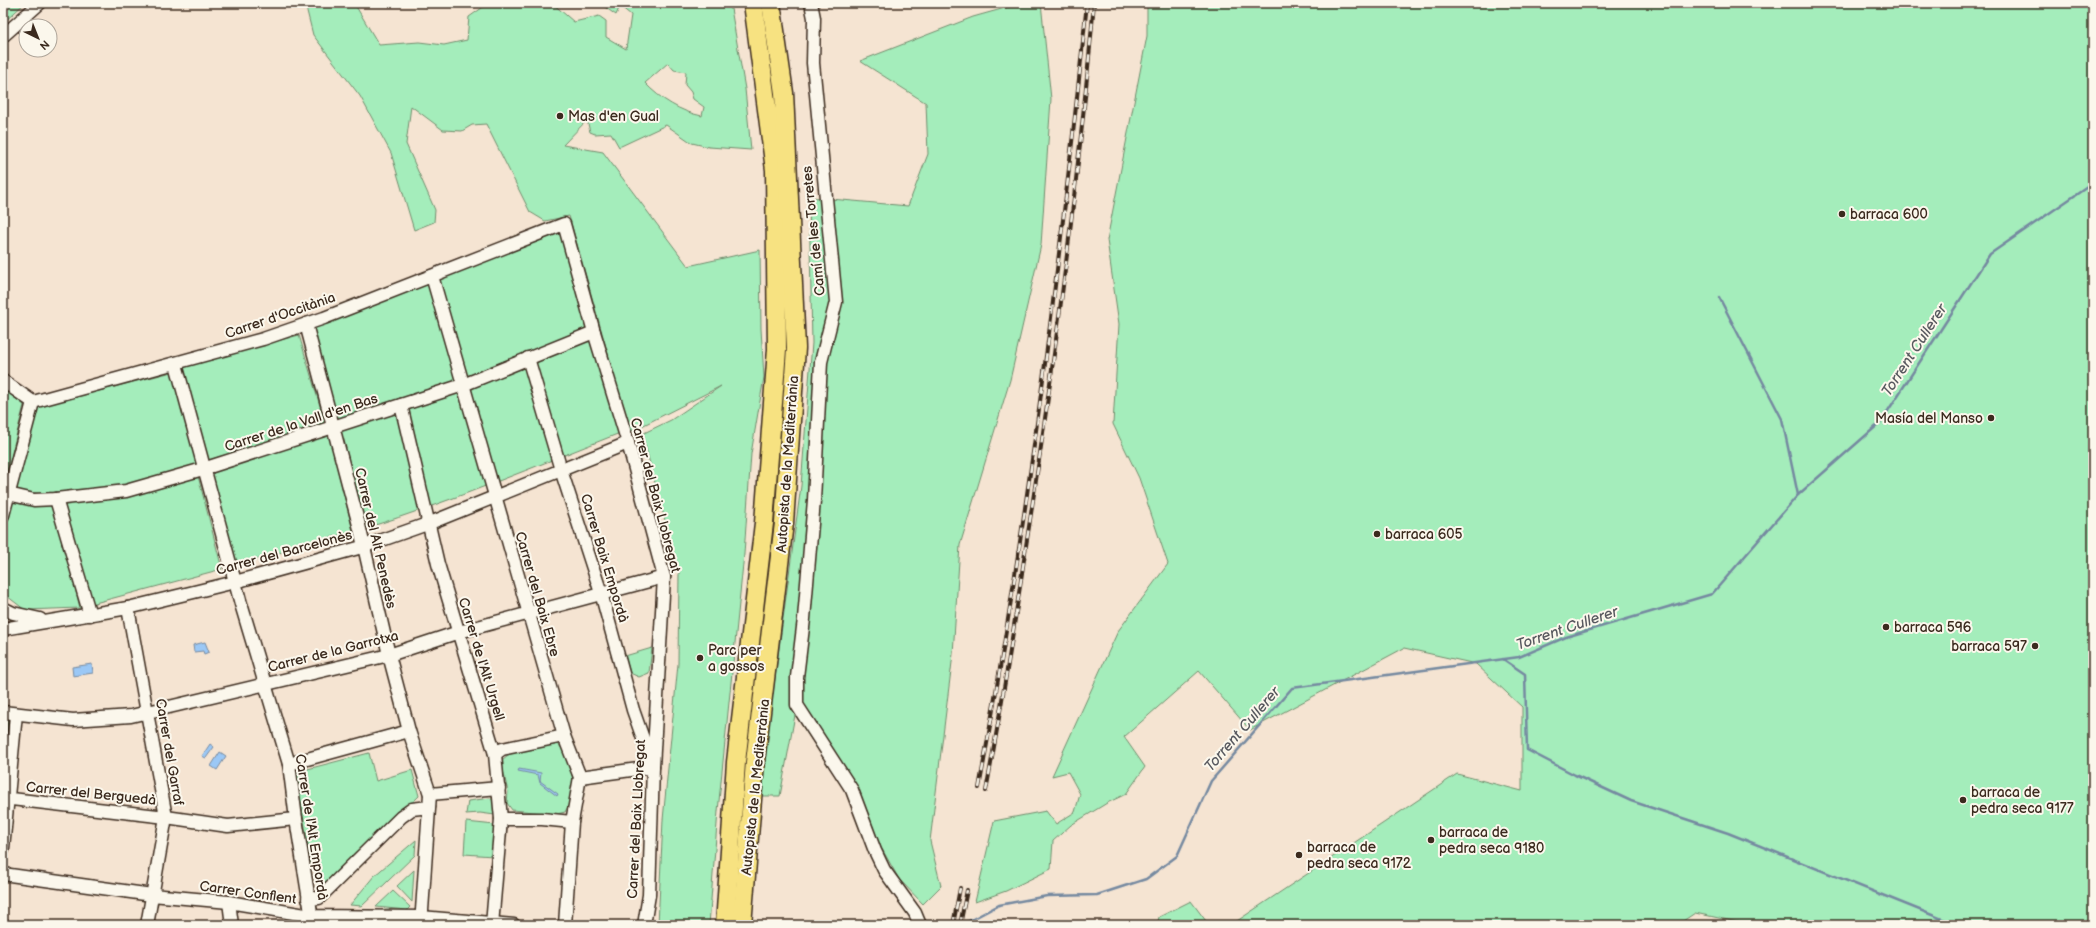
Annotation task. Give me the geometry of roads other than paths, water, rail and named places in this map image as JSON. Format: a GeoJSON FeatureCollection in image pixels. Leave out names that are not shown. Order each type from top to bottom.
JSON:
{"type":"FeatureCollection","features":[{"type":"Feature","properties":{"kind":"highway","name":"Autopista de la Mediterrània"},"geometry":{"type":"LineString","coordinates":[[725,925],[736,762],[764,523],[777,349],[775,170],[753,3]]}},
{"type":"Feature","properties":{"kind":"highway","name":"Autopista de la Mediterrània"},"geometry":{"type":"LineString","coordinates":[[742,925],[755,762],[784,523],[796,348],[784,93],[771,3]]}},
{"type":"Feature","properties":{"kind":"street"},"geometry":{"type":"LineString","coordinates":[[3,36],[40,3]]}},
{"type":"Feature","properties":{"kind":"street","name":"Camí de les Torretes"},"geometry":{"type":"LineString","coordinates":[[811,3],[814,18],[813,70],[836,302],[821,362],[814,500],[805,611],[797,677],[798,705],[852,790],[875,851],[884,870],[915,913],[920,925]]}},
{"type":"Feature","properties":{"kind":"street","name":"Carrer d'Occitània"},"geometry":{"type":"LineString","coordinates":[[33,402],[176,364],[306,324],[564,224]]}},
{"type":"Feature","properties":{"kind":"street","name":"Carrer del Baix Llobregat"},"geometry":{"type":"LineString","coordinates":[[564,224],[594,332],[628,443],[664,576],[653,767],[649,895],[644,925]]}},
{"type":"Feature","properties":{"kind":"street","name":"Carrer del Baix Ebre"},"geometry":{"type":"LineString","coordinates":[[432,276],[494,498],[564,736],[580,777]]}},
{"type":"Feature","properties":{"kind":"street","name":"Carrer del Alt Penedès"},"geometry":{"type":"LineString","coordinates":[[306,324],[310,346],[334,427],[362,547],[409,731],[430,794],[421,921]]}},
{"type":"Feature","properties":{"kind":"street","name":"Carrer de la Vall d'en Bas"},"geometry":{"type":"LineString","coordinates":[[8,494],[34,500],[126,491],[203,469],[463,385],[594,332]]}},
{"type":"Feature","properties":{"kind":"street","name":"Carrer Baix Empordà"},"geometry":{"type":"LineString","coordinates":[[528,358],[561,470],[602,593],[634,710],[653,767]]}},
{"type":"Feature","properties":{"kind":"street","name":"Carrer de l'Alt Empordà"},"geometry":{"type":"LineString","coordinates":[[176,364],[203,469],[289,764],[312,920]]}},
{"type":"Feature","properties":{"kind":"street"},"geometry":{"type":"LineString","coordinates":[[3,381],[33,402],[3,515]]}},
{"type":"Feature","properties":{"kind":"street","name":"Carrer de l'Alt Urgell"},"geometry":{"type":"LineString","coordinates":[[401,405],[430,523],[438,564],[495,754],[501,819],[492,924]]}},
{"type":"Feature","properties":{"kind":"street","name":"Carrer del Barcelonès"},"geometry":{"type":"LineString","coordinates":[[3,629],[128,608],[235,582],[362,547],[494,498],[628,443]]}},
{"type":"Feature","properties":{"kind":"street"},"geometry":{"type":"LineString","coordinates":[[56,499],[90,615]]}},
{"type":"Feature","properties":{"kind":"street","name":"Carrer de la Garrotxa"},"geometry":{"type":"LineString","coordinates":[[3,712],[73,720],[131,716],[389,655],[459,632],[528,612],[664,576]]}},
{"type":"Feature","properties":{"kind":"street"},"geometry":{"type":"LineString","coordinates":[[3,607],[3,622]]}},
{"type":"Feature","properties":{"kind":"street","name":"Carrer del Barcelonès"},"geometry":{"type":"LineString","coordinates":[[3,607],[13,613],[29,618],[51,621]]}},
{"type":"Feature","properties":{"kind":"street","name":"Carrer del Garraf"},"geometry":{"type":"LineString","coordinates":[[128,608],[166,817],[147,925]]}},
{"type":"Feature","properties":{"kind":"street"},"geometry":{"type":"LineString","coordinates":[[3,848],[6,798],[16,714]]}},
{"type":"Feature","properties":{"kind":"street"},"geometry":{"type":"LineString","coordinates":[[289,764],[409,731]]}},
{"type":"Feature","properties":{"kind":"street"},"geometry":{"type":"LineString","coordinates":[[495,754],[502,749],[564,736]]}},
{"type":"Feature","properties":{"kind":"street"},"geometry":{"type":"LineString","coordinates":[[565,925],[572,822],[580,777],[653,767]]}},
{"type":"Feature","properties":{"kind":"street"},"geometry":{"type":"LineString","coordinates":[[430,794],[499,788]]}},
{"type":"Feature","properties":{"kind":"street","name":"Carrer del Berguedà"},"geometry":{"type":"LineString","coordinates":[[6,798],[228,826],[296,819]]}},
{"type":"Feature","properties":{"kind":"street"},"geometry":{"type":"LineString","coordinates":[[308,899],[319,898],[401,817],[412,809],[429,807]]}},
{"type":"Feature","properties":{"kind":"street"},"geometry":{"type":"LineString","coordinates":[[501,819],[542,819],[572,822]]}},
{"type":"Feature","properties":{"kind":"street","name":"Carrer Conflent"},"geometry":{"type":"LineString","coordinates":[[3,874],[152,895],[229,902],[312,920],[421,921],[514,925]]}},
{"type":"Feature","properties":{"kind":"street"},"geometry":{"type":"LineString","coordinates":[[229,902],[232,925]]}},
{"type":"Feature","properties":{"kind":"water"},"geometry":{"type":"Polygon","coordinates":[[[205,642],[209,652],[204,654],[203,651],[194,652],[193,645],[205,642]]]}},
{"type":"Feature","properties":{"kind":"water"},"geometry":{"type":"Polygon","coordinates":[[[92,664],[93,673],[73,676],[72,667],[92,664]]]}},
{"type":"Feature","properties":{"kind":"water"},"geometry":{"type":"Polygon","coordinates":[[[210,744],[214,747],[206,758],[202,756],[210,744]]]}},
{"type":"Feature","properties":{"kind":"water"},"geometry":{"type":"Polygon","coordinates":[[[220,752],[226,756],[217,770],[211,766],[220,752]]]}},
{"type":"Feature","properties":{"kind":"water"},"geometry":{"type":"Polygon","coordinates":[[[519,769],[541,773],[540,781],[558,794],[557,796],[540,783],[538,775],[518,771],[519,769]]]}},
{"type":"Feature","properties":{"kind":"waterway","name":"Torrent Cullerer"},"geometry":{"type":"LineString","coordinates":[[967,922],[999,905],[1047,896],[1097,895],[1146,879],[1177,856],[1211,781],[1292,688],[1519,657],[1566,637],[1712,594],[1798,495],[1880,423],[1990,254],[2093,183]]}},
{"type":"Feature","properties":{"kind":"waterway"},"geometry":{"type":"LineString","coordinates":[[1719,297],[1782,419],[1798,495]]}},
{"type":"Feature","properties":{"kind":"waterway"},"geometry":{"type":"LineString","coordinates":[[1503,659],[1525,674],[1527,750],[1575,775],[1631,801],[1728,833],[1957,925]]}},
{"type":"Feature","properties":{"kind":"railway"},"geometry":{"type":"LineString","coordinates":[[979,788],[1012,593],[1041,397],[1077,102],[1087,3]]}},
{"type":"Feature","properties":{"kind":"railway"},"geometry":{"type":"LineString","coordinates":[[986,791],[1012,638],[1056,343],[1081,139],[1094,3]]}},
{"type":"Feature","properties":{"kind":"railway"},"geometry":{"type":"LineString","coordinates":[[953,925],[960,888]]}},
{"type":"Feature","properties":{"kind":"railway"},"geometry":{"type":"LineString","coordinates":[[960,925],[967,890]]}},
{"type":"Feature","properties":{"kind":"place","name":"Mas d'en Gual"},"geometry":{"type":"Point","coordinates":[560,116]}},
{"type":"Feature","properties":{"kind":"place","name":"barraca 600"},"geometry":{"type":"Point","coordinates":[1842,214]}},
{"type":"Feature","properties":{"kind":"place","name":"Masía del Manso"},"geometry":{"type":"Point","coordinates":[1991,418]}},
{"type":"Feature","properties":{"kind":"place","name":"barraca 605"},"geometry":{"type":"Point","coordinates":[1377,534]}},
{"type":"Feature","properties":{"kind":"place","name":"barraca 596"},"geometry":{"type":"Point","coordinates":[1886,627]}},
{"type":"Feature","properties":{"kind":"place","name":"barraca 597"},"geometry":{"type":"Point","coordinates":[2035,646]}},
{"type":"Feature","properties":{"kind":"place","name":"Parc per a gossos"},"geometry":{"type":"Point","coordinates":[700,658]}},
{"type":"Feature","properties":{"kind":"place","name":"barraca de pedra seca 9177"},"geometry":{"type":"Point","coordinates":[1963,800]}},
{"type":"Feature","properties":{"kind":"place","name":"barraca de pedra seca 9180"},"geometry":{"type":"Point","coordinates":[1431,840]}},
{"type":"Feature","properties":{"kind":"place","name":"barraca de pedra seca 9172"},"geometry":{"type":"Point","coordinates":[1299,855]}}]}
